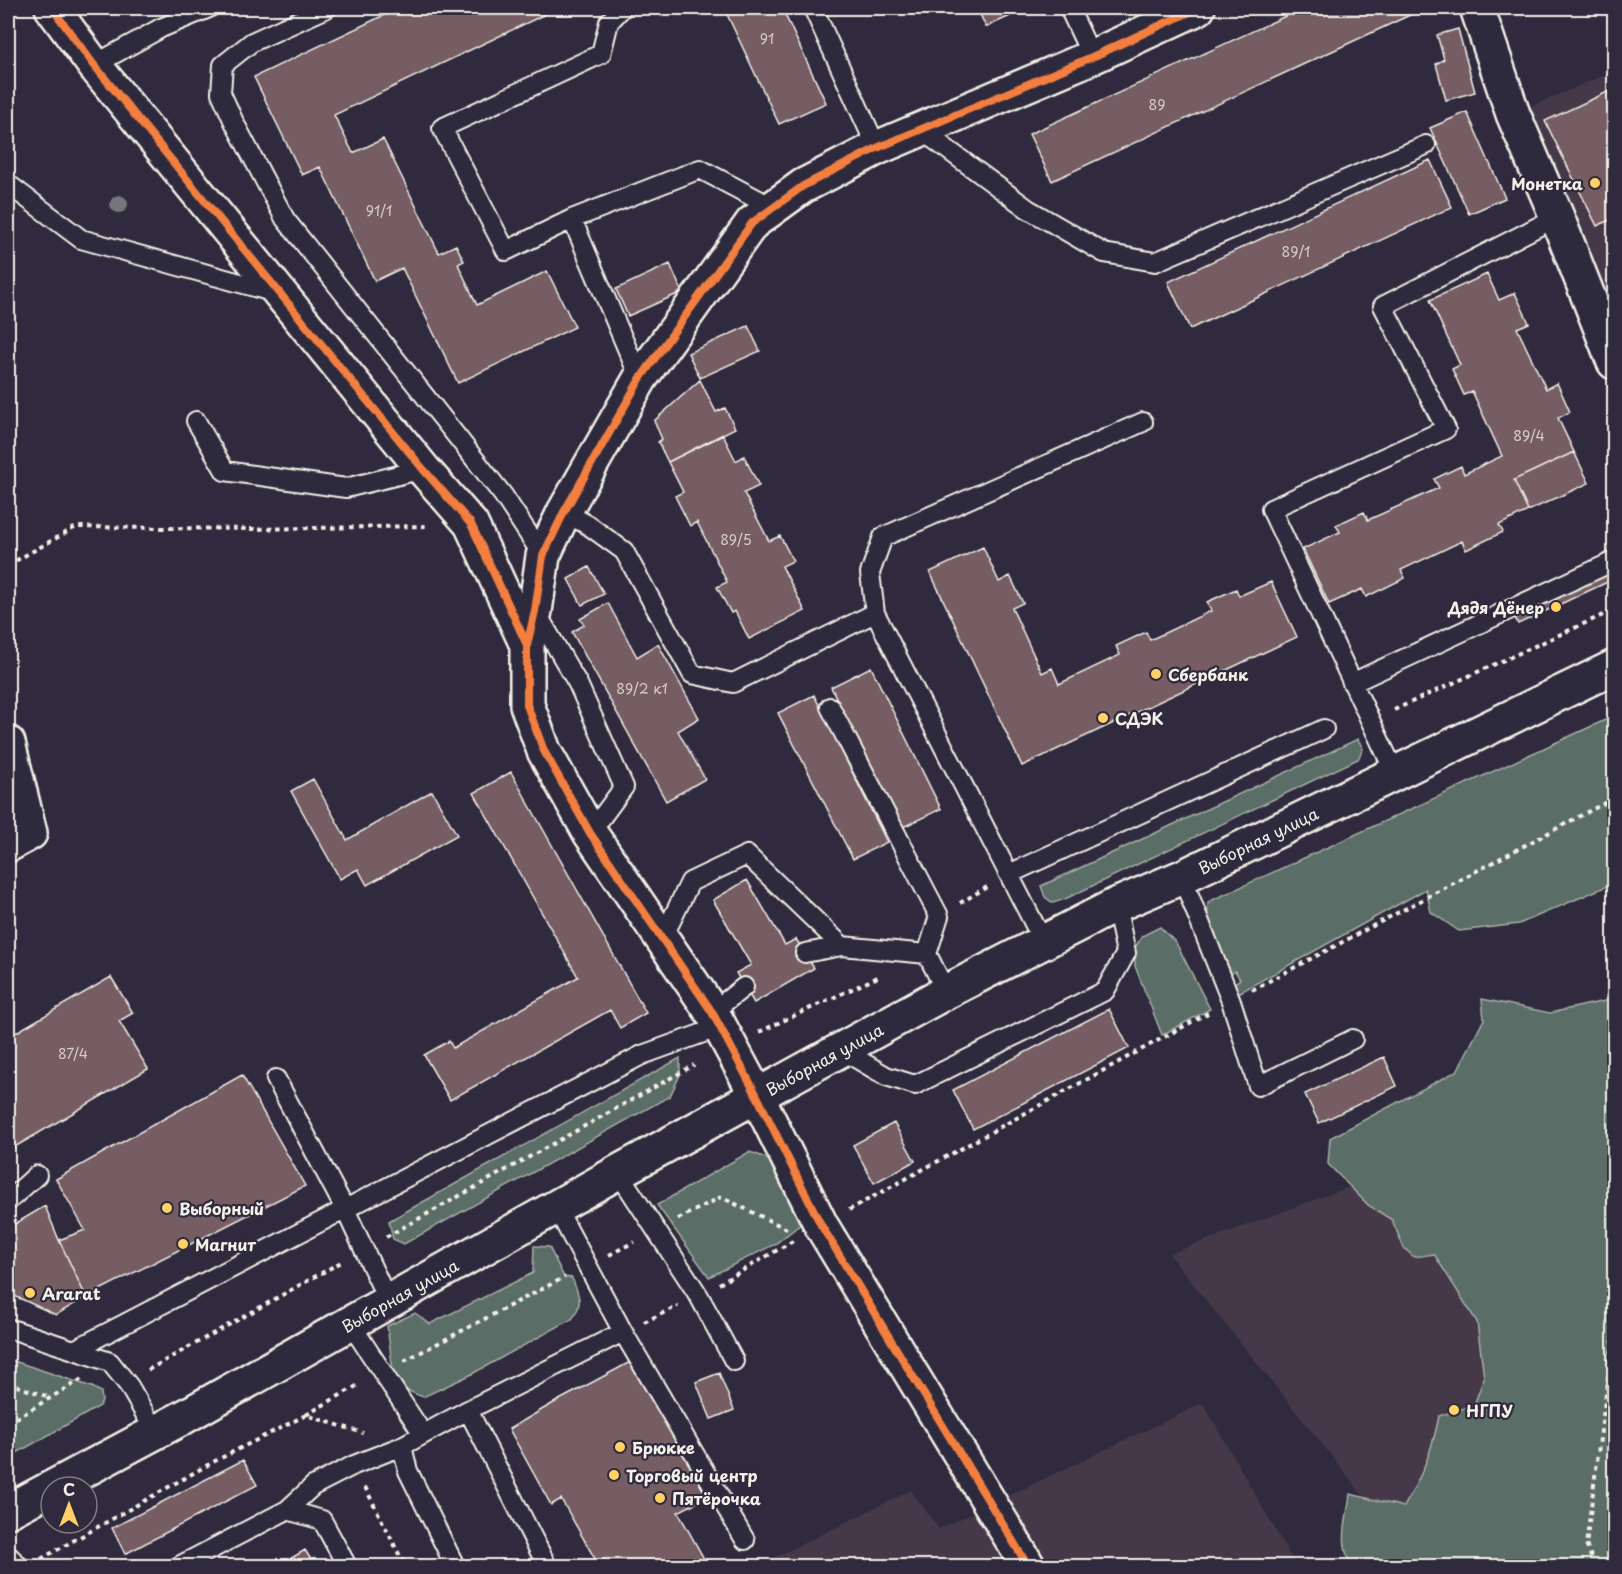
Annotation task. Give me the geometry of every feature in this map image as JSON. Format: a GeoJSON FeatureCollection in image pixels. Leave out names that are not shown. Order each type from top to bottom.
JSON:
{"type":"FeatureCollection","features":[{"type":"Feature","properties":{"kind":"street"},"geometry":{"type":"LineString","coordinates":[[52,8],[94,65],[423,469],[471,524],[527,645]]}},
{"type":"Feature","properties":{"kind":"street"},"geometry":{"type":"LineString","coordinates":[[1028,1566],[811,1231],[758,1096],[721,1028],[590,833],[544,751],[526,705],[527,645],[535,611],[543,556],[564,512],[640,379],[752,223],[803,186],[877,148],[1092,57],[1198,8]]}},
{"type":"Feature","properties":{"kind":"street"},"geometry":{"type":"LineString","coordinates":[[1477,8],[1513,114],[1557,217],[1614,362]]}},
{"type":"Feature","properties":{"kind":"street","name":"Выборная улица"},"geometry":{"type":"LineString","coordinates":[[76,1475],[618,1172],[946,992],[1116,905],[1182,877],[1614,667]]}},
{"type":"Feature","properties":{"kind":"street"},"geometry":{"type":"LineString","coordinates":[[8,743],[30,833],[8,845]]}},
{"type":"Feature","properties":{"kind":"street","name":"Выборная улица"},"geometry":{"type":"LineString","coordinates":[[8,1511],[39,1495]]}},
{"type":"Feature","properties":{"kind":"lane"},"geometry":{"type":"LineString","coordinates":[[94,65],[161,28],[209,8]]}},
{"type":"Feature","properties":{"kind":"lane"},"geometry":{"type":"LineString","coordinates":[[327,8],[252,42],[244,48],[223,65],[221,93],[285,219],[503,495],[543,556]]}},
{"type":"Feature","properties":{"kind":"lane"},"geometry":{"type":"LineString","coordinates":[[622,8],[609,22],[601,54],[442,128],[507,251],[572,219],[700,169],[772,207]]}},
{"type":"Feature","properties":{"kind":"lane"},"geometry":{"type":"LineString","coordinates":[[813,8],[877,148]]}},
{"type":"Feature","properties":{"kind":"lane"},"geometry":{"type":"LineString","coordinates":[[1069,8],[1092,57]]}},
{"type":"Feature","properties":{"kind":"lane"},"geometry":{"type":"LineString","coordinates":[[921,130],[1028,209],[1104,253],[1155,262],[1426,145]]}},
{"type":"Feature","properties":{"kind":"lane"},"geometry":{"type":"LineString","coordinates":[[8,184],[81,238],[281,295]]}},
{"type":"Feature","properties":{"kind":"lane"},"geometry":{"type":"LineString","coordinates":[[1395,773],[1271,509],[1446,429],[1383,306],[1557,217]]}},
{"type":"Feature","properties":{"kind":"lane"},"geometry":{"type":"LineString","coordinates":[[572,219],[640,379]]}},
{"type":"Feature","properties":{"kind":"lane"},"geometry":{"type":"LineString","coordinates":[[196,421],[225,471],[346,488],[423,469]]}},
{"type":"Feature","properties":{"kind":"lane"},"geometry":{"type":"LineString","coordinates":[[1044,943],[875,613],[870,573],[883,537],[1143,422]]}},
{"type":"Feature","properties":{"kind":"lane"},"geometry":{"type":"LineString","coordinates":[[564,512],[588,525],[624,551],[692,674],[733,682],[875,613]]}},
{"type":"Feature","properties":{"kind":"lane"},"geometry":{"type":"LineString","coordinates":[[1352,682],[1614,561]]}},
{"type":"Feature","properties":{"kind":"lane"},"geometry":{"type":"LineString","coordinates":[[535,611],[578,684],[624,787],[590,833]]}},
{"type":"Feature","properties":{"kind":"lane"},"geometry":{"type":"LineString","coordinates":[[830,707],[939,916],[927,954],[946,992]]}},
{"type":"Feature","properties":{"kind":"lane"},"geometry":{"type":"LineString","coordinates":[[1009,874],[1324,729]]}},
{"type":"Feature","properties":{"kind":"lane"},"geometry":{"type":"LineString","coordinates":[[658,933],[670,923],[690,882],[747,855],[842,946]]}},
{"type":"Feature","properties":{"kind":"lane"},"geometry":{"type":"LineString","coordinates":[[1182,877],[1231,1001],[1258,1086],[1353,1039]]}},
{"type":"Feature","properties":{"kind":"lane"},"geometry":{"type":"LineString","coordinates":[[842,1050],[886,1076],[915,1085],[1105,991],[1126,953],[1116,905]]}},
{"type":"Feature","properties":{"kind":"lane"},"geometry":{"type":"LineString","coordinates":[[805,953],[842,946],[927,954]]}},
{"type":"Feature","properties":{"kind":"lane"},"geometry":{"type":"LineString","coordinates":[[74,1350],[642,1055],[721,1028],[744,987]]}},
{"type":"Feature","properties":{"kind":"lane"},"geometry":{"type":"LineString","coordinates":[[276,1080],[345,1209],[388,1301]]}},
{"type":"Feature","properties":{"kind":"lane"},"geometry":{"type":"LineString","coordinates":[[618,1172],[699,1296],[734,1361]]}},
{"type":"Feature","properties":{"kind":"lane"},"geometry":{"type":"LineString","coordinates":[[8,1201],[37,1175]]}},
{"type":"Feature","properties":{"kind":"lane"},"geometry":{"type":"LineString","coordinates":[[556,1207],[623,1332],[745,1540]]}},
{"type":"Feature","properties":{"kind":"lane"},"geometry":{"type":"LineString","coordinates":[[350,1323],[423,1434]]}},
{"type":"Feature","properties":{"kind":"lane"},"geometry":{"type":"LineString","coordinates":[[8,1328],[74,1350],[115,1368],[129,1386],[156,1432]]}},
{"type":"Feature","properties":{"kind":"lane"},"geometry":{"type":"LineString","coordinates":[[179,1566],[287,1510],[313,1486],[354,1465],[402,1446],[623,1332]]}},
{"type":"Feature","properties":{"kind":"lane"},"geometry":{"type":"LineString","coordinates":[[468,1410],[547,1566]]}},
{"type":"Feature","properties":{"kind":"lane"},"geometry":{"type":"LineString","coordinates":[[402,1446],[408,1471],[454,1566]]}},
{"type":"Feature","properties":{"kind":"lane"},"geometry":{"type":"LineString","coordinates":[[287,1510],[322,1520],[347,1566]]}},
{"type":"Feature","properties":{"kind":"lane"},"geometry":{"type":"LineString","coordinates":[[8,1555],[19,1566]]}},
{"type":"Feature","properties":{"kind":"path"},"geometry":{"type":"LineString","coordinates":[[8,565],[76,527],[354,528],[471,524]]}},
{"type":"Feature","properties":{"kind":"path"},"geometry":{"type":"LineString","coordinates":[[1370,721],[1614,610]]}},
{"type":"Feature","properties":{"kind":"path"},"geometry":{"type":"LineString","coordinates":[[623,1332],[699,1296],[811,1231],[1231,1001],[1614,798]]}},
{"type":"Feature","properties":{"kind":"path"},"geometry":{"type":"LineString","coordinates":[[939,916],[1009,874]]}},
{"type":"Feature","properties":{"kind":"path"},"geometry":{"type":"LineString","coordinates":[[8,1423],[51,1397],[115,1368],[148,1370],[364,1249],[721,1028],[927,954]]}},
{"type":"Feature","properties":{"kind":"path"},"geometry":{"type":"LineString","coordinates":[[37,1561],[213,1462],[306,1415],[382,1372],[721,1197],[811,1231]]}},
{"type":"Feature","properties":{"kind":"path"},"geometry":{"type":"LineString","coordinates":[[1595,1566],[1586,1545],[1614,1333]]}},
{"type":"Feature","properties":{"kind":"path"},"geometry":{"type":"LineString","coordinates":[[8,1383],[51,1397]]}},
{"type":"Feature","properties":{"kind":"path"},"geometry":{"type":"LineString","coordinates":[[306,1415],[402,1446]]}},
{"type":"Feature","properties":{"kind":"path"},"geometry":{"type":"LineString","coordinates":[[354,1465],[405,1566]]}},
{"type":"Feature","properties":{"kind":"shaded area"},"geometry":{"type":"Polygon","coordinates":[[[1614,71],[1614,350],[1513,114],[1614,71]]]}},
{"type":"Feature","properties":{"kind":"shaded area","name":"НГПУ"},"geometry":{"type":"Polygon","coordinates":[[[1614,1088],[1614,1566],[1420,1566],[1169,1254],[1614,1088]]]}},
{"type":"Feature","properties":{"kind":"shaded area"},"geometry":{"type":"Polygon","coordinates":[[[1203,1403],[1296,1566],[779,1566],[774,1558],[911,1490],[939,1529],[1203,1403]]]}},
{"type":"Feature","properties":{"kind":"green space"},"geometry":{"type":"Polygon","coordinates":[[[1614,716],[1614,883],[1519,924],[1459,931],[1431,912],[1426,889],[1237,994],[1232,985],[1240,979],[1235,971],[1228,976],[1207,935],[1208,902],[1614,716]]]}},
{"type":"Feature","properties":{"kind":"green space"},"geometry":{"type":"Polygon","coordinates":[[[1358,739],[1363,749],[1358,759],[1065,899],[1053,903],[1045,897],[1041,886],[1358,739]]]}},
{"type":"Feature","properties":{"kind":"green space"},"geometry":{"type":"Polygon","coordinates":[[[1160,927],[1176,943],[1210,1009],[1162,1035],[1135,966],[1133,951],[1142,936],[1160,927]]]}},
{"type":"Feature","properties":{"kind":"green space","name":"НГПУ"},"geometry":{"type":"Polygon","coordinates":[[[1482,999],[1550,1013],[1614,999],[1614,1566],[1352,1566],[1345,1549],[1350,1494],[1404,1507],[1426,1463],[1439,1416],[1474,1405],[1484,1378],[1477,1322],[1434,1254],[1414,1257],[1404,1248],[1392,1220],[1368,1205],[1328,1164],[1330,1138],[1457,1071],[1484,1019],[1482,999]]]}},
{"type":"Feature","properties":{"kind":"green space"},"geometry":{"type":"Polygon","coordinates":[[[680,1058],[680,1075],[670,1096],[404,1244],[393,1239],[389,1221],[680,1058]]]}},
{"type":"Feature","properties":{"kind":"green space"},"geometry":{"type":"Polygon","coordinates":[[[749,1152],[762,1156],[780,1169],[791,1187],[805,1221],[775,1244],[709,1277],[657,1205],[749,1152]]]}},
{"type":"Feature","properties":{"kind":"green space"},"geometry":{"type":"Polygon","coordinates":[[[534,1246],[549,1247],[564,1277],[572,1278],[577,1289],[579,1303],[572,1319],[470,1375],[423,1397],[403,1389],[394,1378],[387,1326],[415,1313],[430,1324],[533,1273],[534,1246]]]}},
{"type":"Feature","properties":{"kind":"green space"},"geometry":{"type":"Polygon","coordinates":[[[8,1359],[92,1387],[101,1392],[100,1406],[8,1458],[8,1359]]]}},
{"type":"Feature","properties":{"kind":"building"},"geometry":{"type":"Polygon","coordinates":[[[399,8],[558,8],[334,115],[353,153],[383,139],[439,253],[456,245],[464,261],[458,264],[477,305],[547,271],[575,327],[458,383],[402,268],[375,281],[320,167],[302,175],[254,77],[399,8]]]}},
{"type":"Feature","properties":{"kind":"building"},"geometry":{"type":"Polygon","coordinates":[[[724,8],[782,8],[826,103],[779,124],[724,8]]]}},
{"type":"Feature","properties":{"kind":"building"},"geometry":{"type":"Polygon","coordinates":[[[977,8],[1028,8],[986,27],[977,8]]]}},
{"type":"Feature","properties":{"kind":"building"},"geometry":{"type":"Polygon","coordinates":[[[1303,8],[1425,8],[1052,181],[1029,134],[1303,8]]]}},
{"type":"Feature","properties":{"kind":"building"},"geometry":{"type":"Polygon","coordinates":[[[1458,29],[1475,92],[1446,100],[1436,64],[1444,59],[1437,35],[1458,29]]]}},
{"type":"Feature","properties":{"kind":"building","name":"Монетка"},"geometry":{"type":"Polygon","coordinates":[[[1614,89],[1614,218],[1597,226],[1545,121],[1614,89]]]}},
{"type":"Feature","properties":{"kind":"building"},"geometry":{"type":"Polygon","coordinates":[[[1467,112],[1505,198],[1469,214],[1430,128],[1467,112]]]}},
{"type":"Feature","properties":{"kind":"building"},"geometry":{"type":"Polygon","coordinates":[[[1430,160],[1452,207],[1190,329],[1168,282],[1430,160]]]}},
{"type":"Feature","properties":{"kind":"building"},"geometry":{"type":"Polygon","coordinates":[[[670,264],[682,292],[628,316],[616,289],[670,264]]]}},
{"type":"Feature","properties":{"kind":"building"},"geometry":{"type":"Polygon","coordinates":[[[1487,274],[1499,300],[1515,293],[1529,323],[1517,328],[1546,389],[1557,383],[1570,412],[1558,418],[1574,452],[1514,480],[1528,511],[1499,525],[1503,532],[1466,550],[1462,541],[1401,570],[1405,578],[1366,597],[1362,589],[1329,604],[1303,549],[1340,532],[1336,525],[1364,512],[1368,520],[1439,488],[1434,479],[1461,466],[1464,474],[1502,456],[1472,391],[1464,395],[1452,369],[1460,365],[1430,300],[1487,274]]]}},
{"type":"Feature","properties":{"kind":"building"},"geometry":{"type":"Polygon","coordinates":[[[748,326],[760,351],[700,378],[688,353],[748,326]]]}},
{"type":"Feature","properties":{"kind":"building"},"geometry":{"type":"Polygon","coordinates":[[[700,380],[716,412],[725,408],[735,428],[668,462],[658,442],[662,439],[654,421],[700,380]]]}},
{"type":"Feature","properties":{"kind":"building"},"geometry":{"type":"Polygon","coordinates":[[[723,435],[736,461],[744,456],[759,486],[744,493],[769,541],[780,536],[793,561],[782,566],[805,611],[749,639],[735,611],[731,613],[717,587],[727,582],[697,522],[690,526],[675,496],[683,492],[668,462],[723,435]]]}},
{"type":"Feature","properties":{"kind":"building"},"geometry":{"type":"Polygon","coordinates":[[[1574,452],[1589,483],[1528,511],[1514,480],[1574,452]]]}},
{"type":"Feature","properties":{"kind":"building"},"geometry":{"type":"Polygon","coordinates":[[[983,547],[999,582],[1010,576],[1023,603],[1012,608],[1042,673],[1052,668],[1059,684],[1120,655],[1116,646],[1146,632],[1150,640],[1211,611],[1207,602],[1236,589],[1239,596],[1271,582],[1297,637],[1022,766],[930,572],[983,547]]]}},
{"type":"Feature","properties":{"kind":"building"},"geometry":{"type":"Polygon","coordinates":[[[589,567],[604,594],[582,605],[568,579],[589,567]]]}},
{"type":"Feature","properties":{"kind":"building"},"geometry":{"type":"Polygon","coordinates":[[[1614,568],[1614,579],[1518,624],[1514,615],[1614,568]]]}},
{"type":"Feature","properties":{"kind":"building"},"geometry":{"type":"Polygon","coordinates":[[[608,603],[637,657],[658,644],[699,718],[678,731],[705,779],[666,801],[572,632],[584,625],[580,619],[608,603]]]}},
{"type":"Feature","properties":{"kind":"building"},"geometry":{"type":"Polygon","coordinates":[[[871,667],[941,809],[901,828],[831,687],[871,667]]]}},
{"type":"Feature","properties":{"kind":"building"},"geometry":{"type":"Polygon","coordinates":[[[814,695],[887,842],[853,859],[778,713],[814,695]]]}},
{"type":"Feature","properties":{"kind":"building"},"geometry":{"type":"Polygon","coordinates":[[[511,772],[646,1013],[620,1028],[610,1010],[450,1100],[424,1055],[449,1041],[453,1048],[578,977],[474,793],[511,772]]]}},
{"type":"Feature","properties":{"kind":"building"},"geometry":{"type":"Polygon","coordinates":[[[313,779],[347,840],[432,791],[457,835],[367,885],[358,869],[340,879],[291,791],[313,779]]]}},
{"type":"Feature","properties":{"kind":"building"},"geometry":{"type":"Polygon","coordinates":[[[747,880],[785,945],[796,939],[814,968],[754,1003],[736,973],[751,965],[713,900],[747,880]]]}},
{"type":"Feature","properties":{"kind":"building"},"geometry":{"type":"Polygon","coordinates":[[[111,977],[133,1013],[119,1021],[148,1069],[8,1151],[8,1037],[111,977]]]}},
{"type":"Feature","properties":{"kind":"building"},"geometry":{"type":"Polygon","coordinates":[[[1109,1009],[1129,1048],[973,1129],[953,1090],[1109,1009]]]}},
{"type":"Feature","properties":{"kind":"building"},"geometry":{"type":"Polygon","coordinates":[[[1384,1057],[1397,1086],[1319,1123],[1305,1094],[1384,1057]]]}},
{"type":"Feature","properties":{"kind":"building","name":"Выборный"},"geometry":{"type":"Polygon","coordinates":[[[242,1075],[305,1186],[86,1297],[59,1240],[85,1230],[56,1179],[242,1075]]]}},
{"type":"Feature","properties":{"kind":"building"},"geometry":{"type":"Polygon","coordinates":[[[894,1123],[915,1161],[874,1183],[853,1145],[894,1123]]]}},
{"type":"Feature","properties":{"kind":"building"},"geometry":{"type":"Polygon","coordinates":[[[45,1206],[86,1297],[56,1315],[8,1293],[8,1228],[45,1206]]]}},
{"type":"Feature","properties":{"kind":"building","name":"Торговый центр"},"geometry":{"type":"Polygon","coordinates":[[[632,1361],[707,1497],[678,1512],[708,1566],[599,1566],[561,1499],[551,1505],[509,1429],[632,1361]]]}},
{"type":"Feature","properties":{"kind":"building"},"geometry":{"type":"Polygon","coordinates":[[[719,1373],[734,1410],[711,1419],[696,1382],[719,1373]]]}},
{"type":"Feature","properties":{"kind":"building"},"geometry":{"type":"Polygon","coordinates":[[[243,1460],[257,1485],[125,1554],[112,1528],[243,1460]]]}},
{"type":"Feature","properties":{"kind":"building"},"geometry":{"type":"Polygon","coordinates":[[[305,1550],[315,1566],[278,1566],[305,1550]]]}},
{"type":"Feature","properties":{"kind":"cycle path"},"geometry":{"type":"LineString","coordinates":[[52,8],[94,65],[423,469],[471,524],[527,645]]}},
{"type":"Feature","properties":{"kind":"cycle path"},"geometry":{"type":"LineString","coordinates":[[1028,1566],[821,1225],[712,1012],[590,833],[544,751],[527,705],[527,645],[535,611],[543,556],[564,512],[640,379],[752,223],[803,186],[877,148],[1092,57],[1198,8]]}},
{"type":"Feature","properties":{"kind":"place","name":"Монетка"},"geometry":{"type":"Point","coordinates":[1595,183]}},
{"type":"Feature","properties":{"kind":"place","name":"Дядя Дёнер"},"geometry":{"type":"Point","coordinates":[1556,607]}},
{"type":"Feature","properties":{"kind":"place","name":"Сбербанк"},"geometry":{"type":"Point","coordinates":[1156,674]}},
{"type":"Feature","properties":{"kind":"place","name":"СДЭК"},"geometry":{"type":"Point","coordinates":[1103,718]}},
{"type":"Feature","properties":{"kind":"place","name":"Выборный"},"geometry":{"type":"Point","coordinates":[167,1208]}},
{"type":"Feature","properties":{"kind":"place","name":"Магнит"},"geometry":{"type":"Point","coordinates":[183,1244]}},
{"type":"Feature","properties":{"kind":"place","name":"Ararat"},"geometry":{"type":"Point","coordinates":[30,1293]}},
{"type":"Feature","properties":{"kind":"place","name":"НГПУ"},"geometry":{"type":"Point","coordinates":[1454,1410]}},
{"type":"Feature","properties":{"kind":"place","name":"Брюкке"},"geometry":{"type":"Point","coordinates":[620,1447]}},
{"type":"Feature","properties":{"kind":"place","name":"Торговый центр"},"geometry":{"type":"Point","coordinates":[614,1475]}},
{"type":"Feature","properties":{"kind":"place","name":"Пятёрочка"},"geometry":{"type":"Point","coordinates":[660,1498]}}]}
